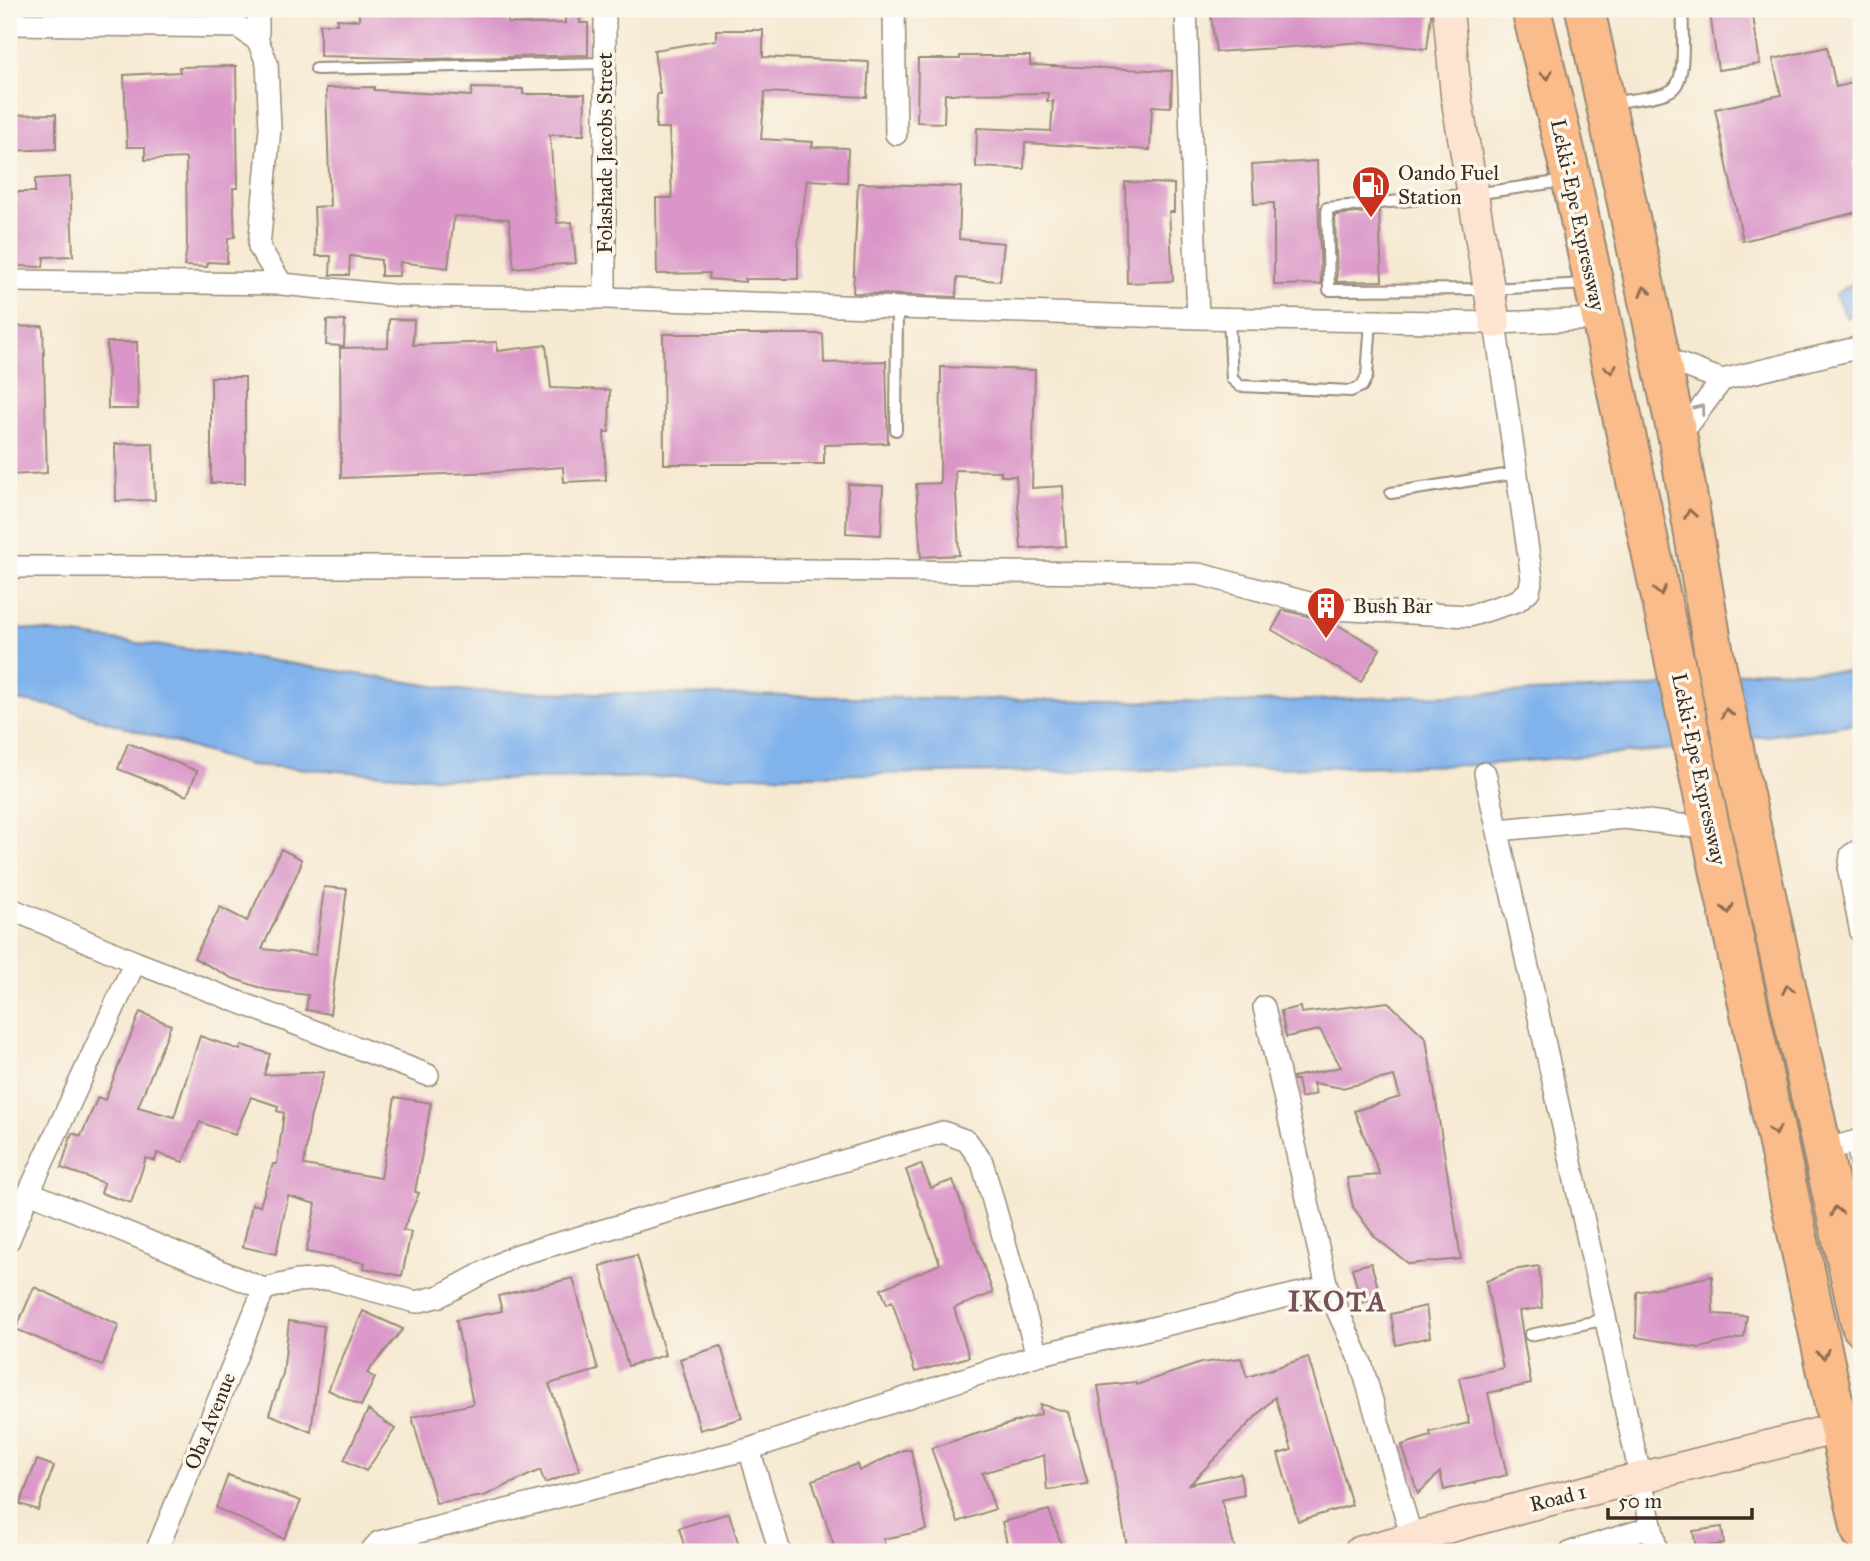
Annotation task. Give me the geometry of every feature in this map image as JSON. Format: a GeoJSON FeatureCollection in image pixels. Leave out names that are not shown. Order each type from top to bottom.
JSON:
{"type":"FeatureCollection","features":[{"type":"Feature","properties":{"kind":"highway","name":"Lekki-Epe Expressway"},"geometry":{"type":"LineString","coordinates":[[1531,9],[1571,179],[1712,829],[1861,1531]]}},
{"type":"Feature","properties":{"kind":"highway","name":"Lekki-Epe Expressway"},"geometry":{"type":"LineString","coordinates":[[1585,9],[1678,439],[1714,653],[1739,772],[1847,1144],[1861,1326]]}},
{"type":"Feature","properties":{"kind":"street"},"geometry":{"type":"LineString","coordinates":[[258,9],[258,41],[267,63],[270,128],[259,247],[282,284]]}},
{"type":"Feature","properties":{"kind":"street","name":"Folashade Jacobs Street"},"geometry":{"type":"LineString","coordinates":[[605,9],[605,298]]}},
{"type":"Feature","properties":{"kind":"street"},"geometry":{"type":"LineString","coordinates":[[894,9],[895,134]]}},
{"type":"Feature","properties":{"kind":"street"},"geometry":{"type":"LineString","coordinates":[[1186,9],[1198,318]]}},
{"type":"Feature","properties":{"kind":"street"},"geometry":{"type":"LineString","coordinates":[[9,567],[525,567],[1199,574],[1332,609],[1469,617],[1517,601],[1530,591],[1532,578],[1489,289],[1456,96],[1448,9]]}},
{"type":"Feature","properties":{"kind":"street"},"geometry":{"type":"LineString","coordinates":[[9,24],[239,27],[258,41]]}},
{"type":"Feature","properties":{"kind":"street"},"geometry":{"type":"LineString","coordinates":[[9,281],[282,284],[400,296],[605,298],[1229,319],[1494,323],[1597,302]]}},
{"type":"Feature","properties":{"kind":"street"},"geometry":{"type":"LineString","coordinates":[[1659,356],[1722,380],[1861,347]]}},
{"type":"Feature","properties":{"kind":"street"},"geometry":{"type":"LineString","coordinates":[[1678,439],[1722,380]]}},
{"type":"Feature","properties":{"kind":"street"},"geometry":{"type":"LineString","coordinates":[[1485,773],[1657,1552]]}},
{"type":"Feature","properties":{"kind":"street"},"geometry":{"type":"LineString","coordinates":[[1499,830],[1624,818],[1712,829]]}},
{"type":"Feature","properties":{"kind":"street"},"geometry":{"type":"LineString","coordinates":[[1861,849],[1851,855],[1849,871],[1861,933]]}},
{"type":"Feature","properties":{"kind":"street"},"geometry":{"type":"LineString","coordinates":[[9,908],[135,962],[428,1075]]}},
{"type":"Feature","properties":{"kind":"street"},"geometry":{"type":"LineString","coordinates":[[9,1240],[135,962]]}},
{"type":"Feature","properties":{"kind":"street"},"geometry":{"type":"LineString","coordinates":[[1264,1007],[1328,1287],[1361,1363],[1412,1538]]}},
{"type":"Feature","properties":{"kind":"street"},"geometry":{"type":"LineString","coordinates":[[29,1192],[264,1289],[297,1280],[330,1279],[416,1303],[440,1296],[514,1256],[943,1132],[967,1142],[982,1162],[1037,1355]]}},
{"type":"Feature","properties":{"kind":"street"},"geometry":{"type":"LineString","coordinates":[[1847,1144],[1861,1163]]}},
{"type":"Feature","properties":{"kind":"street"},"geometry":{"type":"LineString","coordinates":[[370,1552],[379,1542],[749,1450],[1037,1355],[1328,1287]]}},
{"type":"Feature","properties":{"kind":"street","name":"Oba Avenue"},"geometry":{"type":"LineString","coordinates":[[156,1552],[264,1289]]}},
{"type":"Feature","properties":{"kind":"street","name":"Road 1"},"geometry":{"type":"LineString","coordinates":[[1359,1552],[1839,1428]]}},
{"type":"Feature","properties":{"kind":"street"},"geometry":{"type":"LineString","coordinates":[[749,1450],[780,1552]]}},
{"type":"Feature","properties":{"kind":"street"},"geometry":{"type":"LineString","coordinates":[[1571,1552],[1652,1527]]}},
{"type":"Feature","properties":{"kind":"lane"},"geometry":{"type":"LineString","coordinates":[[1605,104],[1670,91],[1679,83],[1682,69],[1682,9]]}},
{"type":"Feature","properties":{"kind":"lane"},"geometry":{"type":"LineString","coordinates":[[316,69],[605,63]]}},
{"type":"Feature","properties":{"kind":"lane"},"geometry":{"type":"LineString","coordinates":[[1571,179],[1474,194],[1327,208],[1329,290],[1489,289],[1597,302]]}},
{"type":"Feature","properties":{"kind":"lane"},"geometry":{"type":"LineString","coordinates":[[896,430],[897,308]]}},
{"type":"Feature","properties":{"kind":"lane"},"geometry":{"type":"LineString","coordinates":[[1229,319],[1232,379],[1240,386],[1352,391],[1362,386],[1367,376],[1371,321]]}},
{"type":"Feature","properties":{"kind":"lane"},"geometry":{"type":"LineString","coordinates":[[1391,494],[1517,473]]}},
{"type":"Feature","properties":{"kind":"lane"},"geometry":{"type":"LineString","coordinates":[[1530,1335],[1607,1319]]}},
{"type":"Feature","properties":{"kind":"water"},"geometry":{"type":"Polygon","coordinates":[[[1861,277],[1861,312],[1847,318],[1835,295],[1861,277]]]}},
{"type":"Feature","properties":{"kind":"water"},"geometry":{"type":"Polygon","coordinates":[[[9,627],[243,656],[466,691],[1233,703],[1639,688],[1765,670],[1861,672],[1861,723],[1664,750],[1474,765],[471,780],[248,765],[59,707],[9,699],[9,627]]]}},
{"type":"Feature","properties":{"kind":"building"},"geometry":{"type":"Polygon","coordinates":[[[359,9],[508,9],[508,23],[539,24],[565,23],[565,9],[580,9],[580,23],[588,23],[588,55],[434,59],[320,56],[320,24],[337,24],[337,19],[359,20],[359,9]]]}},
{"type":"Feature","properties":{"kind":"building"},"geometry":{"type":"Polygon","coordinates":[[[1210,9],[1431,9],[1431,15],[1427,49],[1365,42],[1216,52],[1210,9]]]}},
{"type":"Feature","properties":{"kind":"building"},"geometry":{"type":"Polygon","coordinates":[[[1752,9],[1760,64],[1718,70],[1710,13],[1752,9]]]}},
{"type":"Feature","properties":{"kind":"building"},"geometry":{"type":"Polygon","coordinates":[[[716,30],[763,30],[763,57],[869,62],[867,97],[765,92],[761,139],[813,142],[812,147],[848,148],[847,182],[807,180],[798,245],[798,279],[745,279],[745,282],[709,279],[710,273],[657,274],[656,198],[672,198],[669,128],[656,128],[657,94],[660,94],[654,50],[716,40],[716,30]]]}},
{"type":"Feature","properties":{"kind":"building"},"geometry":{"type":"Polygon","coordinates":[[[1827,47],[1836,87],[1861,81],[1861,160],[1853,161],[1861,211],[1743,241],[1715,109],[1781,95],[1773,59],[1827,47]]]}},
{"type":"Feature","properties":{"kind":"building"},"geometry":{"type":"Polygon","coordinates":[[[960,56],[1030,56],[1030,65],[1172,71],[1171,107],[1152,106],[1150,150],[1025,143],[1024,169],[976,167],[977,128],[1051,131],[1053,101],[1047,101],[1048,93],[945,94],[944,123],[917,122],[918,59],[960,59],[960,56]]]}},
{"type":"Feature","properties":{"kind":"building"},"geometry":{"type":"Polygon","coordinates":[[[236,66],[238,188],[233,188],[235,237],[228,238],[227,263],[208,262],[207,267],[184,266],[187,247],[186,158],[145,160],[145,147],[127,147],[124,75],[180,72],[179,67],[236,66]]]}},
{"type":"Feature","properties":{"kind":"building"},"geometry":{"type":"Polygon","coordinates":[[[374,87],[374,90],[471,96],[472,88],[523,89],[523,94],[585,94],[584,135],[550,135],[557,223],[572,222],[576,263],[514,268],[509,219],[454,216],[448,268],[400,262],[399,276],[381,276],[381,260],[350,256],[349,275],[330,275],[331,256],[316,256],[314,207],[330,206],[326,88],[374,87]]]}},
{"type":"Feature","properties":{"kind":"building"},"geometry":{"type":"Polygon","coordinates":[[[56,114],[56,149],[9,151],[9,115],[56,114]]]}},
{"type":"Feature","properties":{"kind":"building"},"geometry":{"type":"Polygon","coordinates":[[[1317,161],[1321,284],[1274,285],[1274,203],[1254,204],[1252,165],[1317,161]]]}},
{"type":"Feature","properties":{"kind":"building"},"geometry":{"type":"Polygon","coordinates":[[[70,177],[73,256],[44,257],[43,267],[17,266],[18,246],[9,246],[9,192],[35,192],[35,179],[70,177]]]}},
{"type":"Feature","properties":{"kind":"building"},"geometry":{"type":"Polygon","coordinates":[[[1125,182],[1174,184],[1174,212],[1169,212],[1173,281],[1127,283],[1125,182]]]}},
{"type":"Feature","properties":{"kind":"building"},"geometry":{"type":"Polygon","coordinates":[[[858,183],[961,187],[959,239],[1004,243],[1000,281],[957,278],[956,297],[853,293],[858,183]]]}},
{"type":"Feature","properties":{"kind":"building"},"geometry":{"type":"Polygon","coordinates":[[[1379,211],[1382,281],[1337,282],[1335,215],[1379,211]]]}},
{"type":"Feature","properties":{"kind":"building"},"geometry":{"type":"Polygon","coordinates":[[[389,319],[414,320],[413,345],[497,342],[497,351],[546,345],[551,388],[610,390],[609,432],[604,432],[606,480],[564,482],[563,467],[341,478],[340,348],[388,347],[389,319]]]}},
{"type":"Feature","properties":{"kind":"building"},"geometry":{"type":"Polygon","coordinates":[[[327,320],[345,321],[344,346],[326,345],[327,320]]]}},
{"type":"Feature","properties":{"kind":"building"},"geometry":{"type":"Polygon","coordinates":[[[43,326],[47,473],[9,475],[9,327],[43,326]]]}},
{"type":"Feature","properties":{"kind":"building"},"geometry":{"type":"Polygon","coordinates":[[[663,334],[823,334],[824,363],[886,361],[888,443],[824,445],[824,464],[664,464],[663,334]]]}},
{"type":"Feature","properties":{"kind":"building"},"geometry":{"type":"Polygon","coordinates":[[[107,342],[137,342],[138,409],[108,409],[107,342]]]}},
{"type":"Feature","properties":{"kind":"building"},"geometry":{"type":"Polygon","coordinates":[[[941,367],[1035,370],[1032,488],[1063,486],[1066,546],[1021,549],[1016,476],[1001,476],[1001,471],[955,470],[959,555],[921,557],[916,484],[940,483],[941,367]]]}},
{"type":"Feature","properties":{"kind":"building"},"geometry":{"type":"Polygon","coordinates":[[[211,377],[245,377],[245,483],[211,483],[211,377]]]}},
{"type":"Feature","properties":{"kind":"building"},"geometry":{"type":"Polygon","coordinates":[[[153,443],[155,500],[116,501],[115,444],[153,443]]]}},
{"type":"Feature","properties":{"kind":"building"},"geometry":{"type":"Polygon","coordinates":[[[848,484],[883,486],[881,535],[846,533],[848,484]]]}},
{"type":"Feature","properties":{"kind":"building","name":"Bush Bar"},"geometry":{"type":"Polygon","coordinates":[[[1283,610],[1332,622],[1380,649],[1361,682],[1272,630],[1283,610]]]}},
{"type":"Feature","properties":{"kind":"building"},"geometry":{"type":"Polygon","coordinates":[[[128,743],[197,771],[187,796],[118,769],[128,743]]]}},
{"type":"Feature","properties":{"kind":"building"},"geometry":{"type":"Polygon","coordinates":[[[281,849],[301,859],[301,865],[262,949],[316,955],[324,887],[347,889],[330,1014],[306,1010],[308,995],[267,990],[232,978],[194,958],[220,907],[247,921],[281,849]]]}},
{"type":"Feature","properties":{"kind":"building"},"geometry":{"type":"Polygon","coordinates":[[[1388,1002],[1426,1038],[1461,1259],[1409,1264],[1375,1237],[1353,1207],[1347,1178],[1380,1175],[1354,1111],[1400,1097],[1394,1076],[1342,1088],[1313,1083],[1316,1094],[1301,1098],[1297,1080],[1293,1077],[1341,1067],[1320,1030],[1286,1037],[1281,1011],[1300,1007],[1301,1013],[1388,1002]]]}},
{"type":"Feature","properties":{"kind":"building"},"geometry":{"type":"Polygon","coordinates":[[[140,1012],[171,1025],[138,1107],[174,1117],[200,1036],[240,1050],[242,1045],[270,1054],[264,1075],[324,1072],[310,1119],[304,1165],[381,1178],[395,1097],[431,1103],[415,1192],[419,1193],[403,1230],[411,1232],[402,1276],[364,1268],[365,1263],[306,1252],[316,1204],[288,1196],[276,1254],[243,1247],[252,1204],[260,1206],[273,1164],[277,1164],[284,1113],[277,1111],[278,1106],[251,1097],[235,1135],[200,1122],[183,1162],[157,1153],[155,1161],[146,1158],[131,1203],[101,1193],[104,1183],[61,1168],[72,1133],[81,1136],[98,1097],[105,1100],[140,1012]]]}},
{"type":"Feature","properties":{"kind":"building"},"geometry":{"type":"Polygon","coordinates":[[[921,1164],[931,1188],[953,1180],[993,1293],[954,1308],[969,1357],[915,1372],[892,1301],[887,1304],[881,1289],[940,1264],[906,1170],[921,1164]]]}},
{"type":"Feature","properties":{"kind":"building"},"geometry":{"type":"Polygon","coordinates":[[[637,1255],[665,1355],[628,1366],[600,1266],[637,1255]]]}},
{"type":"Feature","properties":{"kind":"building"},"geometry":{"type":"Polygon","coordinates":[[[1371,1263],[1381,1298],[1361,1303],[1352,1268],[1371,1263]]]}},
{"type":"Feature","properties":{"kind":"building"},"geometry":{"type":"Polygon","coordinates":[[[1539,1266],[1542,1308],[1519,1311],[1531,1384],[1488,1393],[1507,1475],[1444,1490],[1440,1472],[1418,1494],[1402,1445],[1431,1436],[1430,1432],[1469,1423],[1459,1378],[1503,1368],[1486,1281],[1513,1270],[1539,1266]]]}},
{"type":"Feature","properties":{"kind":"building"},"geometry":{"type":"Polygon","coordinates":[[[1712,1276],[1713,1314],[1747,1316],[1744,1337],[1700,1348],[1636,1337],[1637,1292],[1712,1276]]]}},
{"type":"Feature","properties":{"kind":"building"},"geometry":{"type":"Polygon","coordinates":[[[573,1278],[598,1370],[549,1384],[580,1470],[545,1483],[540,1470],[484,1496],[436,1503],[412,1417],[473,1404],[456,1320],[502,1311],[498,1296],[573,1278]]]}},
{"type":"Feature","properties":{"kind":"building"},"geometry":{"type":"Polygon","coordinates":[[[34,1287],[119,1325],[102,1366],[16,1329],[34,1287]]]}},
{"type":"Feature","properties":{"kind":"building"},"geometry":{"type":"Polygon","coordinates":[[[1426,1306],[1430,1337],[1396,1345],[1391,1314],[1426,1306]]]}},
{"type":"Feature","properties":{"kind":"building"},"geometry":{"type":"Polygon","coordinates":[[[363,1311],[403,1329],[367,1373],[375,1378],[361,1406],[328,1390],[363,1311]]]}},
{"type":"Feature","properties":{"kind":"building"},"geometry":{"type":"Polygon","coordinates":[[[289,1321],[324,1326],[311,1432],[269,1414],[283,1374],[289,1321]]]}},
{"type":"Feature","properties":{"kind":"building"},"geometry":{"type":"Polygon","coordinates":[[[721,1346],[742,1418],[700,1430],[680,1359],[721,1346]]]}},
{"type":"Feature","properties":{"kind":"building"},"geometry":{"type":"Polygon","coordinates":[[[1308,1357],[1352,1505],[1298,1521],[1278,1454],[1292,1450],[1275,1397],[1190,1484],[1240,1473],[1244,1495],[1221,1500],[1235,1549],[1225,1552],[1128,1552],[1098,1386],[1135,1382],[1136,1385],[1201,1363],[1241,1358],[1247,1377],[1308,1357]]]}},
{"type":"Feature","properties":{"kind":"building"},"geometry":{"type":"Polygon","coordinates":[[[1040,1404],[1068,1412],[1088,1484],[1047,1490],[1044,1455],[982,1473],[995,1509],[958,1522],[931,1448],[1041,1414],[1040,1404]]]}},
{"type":"Feature","properties":{"kind":"building"},"geometry":{"type":"Polygon","coordinates":[[[368,1410],[395,1429],[366,1471],[344,1460],[368,1410]]]}},
{"type":"Feature","properties":{"kind":"building"},"geometry":{"type":"Polygon","coordinates":[[[903,1450],[911,1450],[927,1530],[883,1539],[887,1552],[836,1552],[812,1480],[857,1464],[859,1471],[903,1450]]]}},
{"type":"Feature","properties":{"kind":"building"},"geometry":{"type":"Polygon","coordinates":[[[37,1460],[54,1466],[38,1510],[20,1504],[37,1460]]]}},
{"type":"Feature","properties":{"kind":"building"},"geometry":{"type":"Polygon","coordinates":[[[228,1475],[301,1501],[284,1539],[216,1508],[228,1475]]]}},
{"type":"Feature","properties":{"kind":"building"},"geometry":{"type":"Polygon","coordinates":[[[1049,1510],[1064,1552],[1009,1552],[1002,1522],[1049,1510]]]}},
{"type":"Feature","properties":{"kind":"building"},"geometry":{"type":"Polygon","coordinates":[[[729,1513],[741,1552],[686,1552],[679,1528],[729,1513]]]}},
{"type":"Feature","properties":{"kind":"building"},"geometry":{"type":"Polygon","coordinates":[[[1722,1527],[1724,1544],[1696,1547],[1693,1531],[1722,1527]]]}},
{"type":"Feature","properties":{"kind":"place","name":"Oando Fuel Station"},"geometry":{"type":"Point","coordinates":[1371,219]}},
{"type":"Feature","properties":{"kind":"place","name":"Bush Bar"},"geometry":{"type":"Point","coordinates":[1326,640]}},
{"type":"Feature","properties":{"kind":"district","name":"IKOTA"},"geometry":{"type":"Point","coordinates":[1338,1301]}}]}
